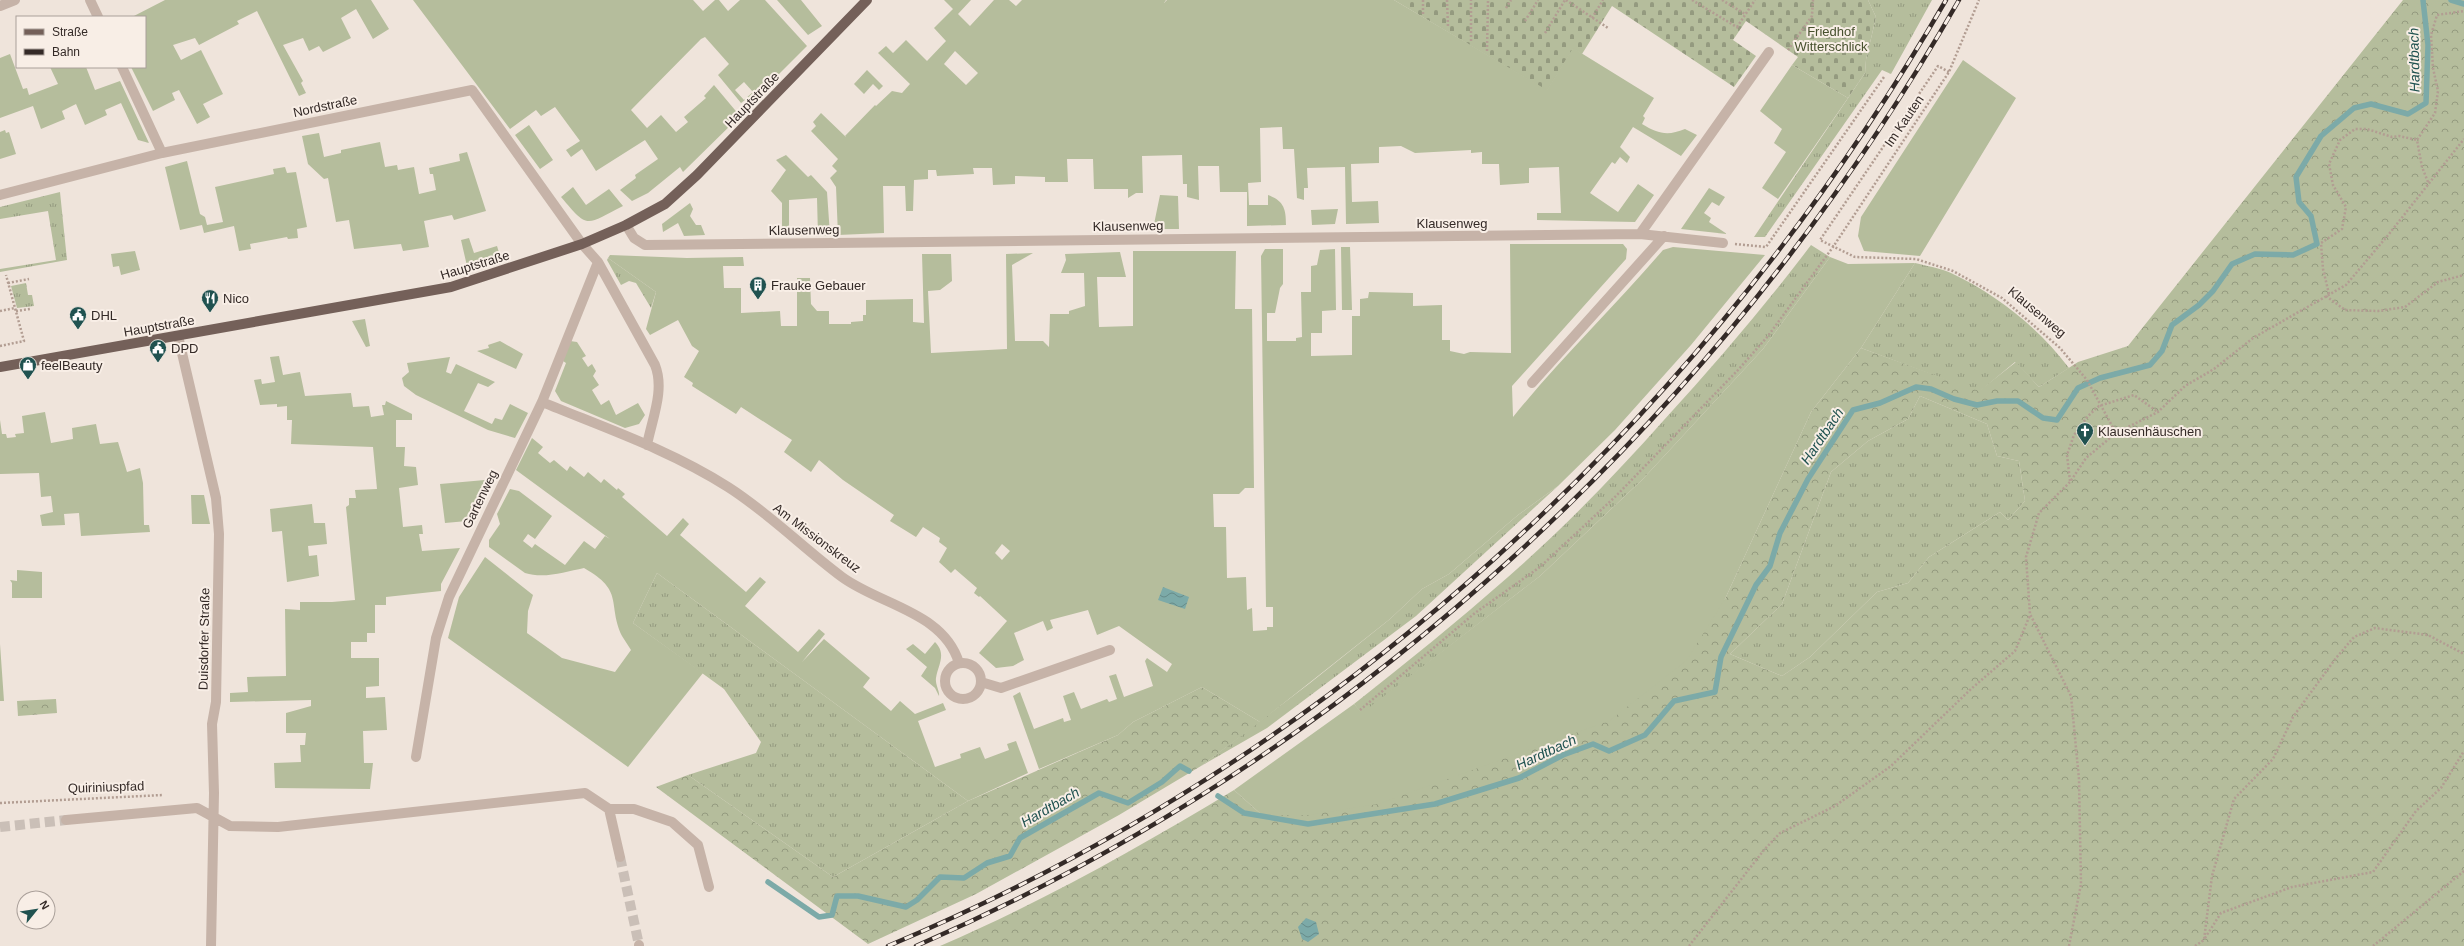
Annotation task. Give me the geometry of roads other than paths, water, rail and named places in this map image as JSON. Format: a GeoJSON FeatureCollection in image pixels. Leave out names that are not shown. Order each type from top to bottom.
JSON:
{"type":"FeatureCollection","features":[{"type":"Feature","properties":{"kind":"main road","name":"Hauptstraße"},"geometry":{"type":"LineString","coordinates":[[0,367],[451,287],[582,244],[626,225],[665,204],[697,175],[866,0]]}},
{"type":"Feature","properties":{"kind":"street"},"geometry":{"type":"LineString","coordinates":[[0,6],[15,0]]}},
{"type":"Feature","properties":{"kind":"street"},"geometry":{"type":"LineString","coordinates":[[90,0],[98,16]]}},
{"type":"Feature","properties":{"kind":"street"},"geometry":{"type":"LineString","coordinates":[[1640,234],[1769,52]]}},
{"type":"Feature","properties":{"kind":"street"},"geometry":{"type":"LineString","coordinates":[[122,68],[162,153]]}},
{"type":"Feature","properties":{"kind":"street","name":"Nordstraße"},"geometry":{"type":"LineString","coordinates":[[0,195],[162,153],[472,90],[582,244]]}},
{"type":"Feature","properties":{"kind":"street","name":"Klausenweg"},"geometry":{"type":"LineString","coordinates":[[626,225],[634,238],[645,245],[1640,234],[1723,243]]}},
{"type":"Feature","properties":{"kind":"street"},"geometry":{"type":"LineString","coordinates":[[1532,383],[1664,236]]}},
{"type":"Feature","properties":{"kind":"street"},"geometry":{"type":"LineString","coordinates":[[582,244],[598,262],[660,376],[659,391],[647,445]]}},
{"type":"Feature","properties":{"kind":"street","name":"Gartenweg"},"geometry":{"type":"LineString","coordinates":[[416,757],[436,638],[449,597],[542,402],[598,262]]}},
{"type":"Feature","properties":{"kind":"street","name":"Duisdorfer Straße"},"geometry":{"type":"LineString","coordinates":[[178,336],[216,498],[219,534],[216,702],[212,724],[213,817],[211,946]]}},
{"type":"Feature","properties":{"kind":"street","name":"Am Missionskreuz"},"geometry":{"type":"LineString","coordinates":[[542,402],[678,458],[729,488],[843,578],[921,617],[955,648],[959,663]]}},
{"type":"Feature","properties":{"kind":"street"},"geometry":{"type":"LineString","coordinates":[[981,682],[1001,688],[1110,650]]}},
{"type":"Feature","properties":{"kind":"street"},"geometry":{"type":"LineString","coordinates":[[959,663],[974,666],[980,673],[981,682],[979,690],[974,696],[965,699],[957,698],[951,694],[946,684],[946,678],[953,666],[959,663]]}},
{"type":"Feature","properties":{"kind":"street"},"geometry":{"type":"LineString","coordinates":[[66,820],[197,808],[230,826],[278,828],[585,793],[609,809],[634,809],[672,822],[698,845],[709,887]]}},
{"type":"Feature","properties":{"kind":"street"},"geometry":{"type":"LineString","coordinates":[[609,809],[620,857]]}},
{"type":"Feature","properties":{"kind":"water"},"geometry":{"type":"Polygon","coordinates":[[[1163,587],[1189,597],[1185,609],[1158,600],[1163,587]]]}},
{"type":"Feature","properties":{"kind":"water"},"geometry":{"type":"Polygon","coordinates":[[[1306,918],[1316,922],[1319,934],[1308,942],[1302,939],[1298,927],[1306,918]]]}},
{"type":"Feature","properties":{"kind":"waterway","name":"Hardtbach"},"geometry":{"type":"LineString","coordinates":[[1218,796],[1244,813],[1308,824],[1435,804],[1519,778],[1563,755],[1593,744],[1609,751],[1645,735],[1674,701],[1715,692],[1721,657],[1756,585],[1770,566],[1780,533],[1808,479],[1853,410],[1880,403],[1916,387],[1931,389],[1954,399],[1977,405],[1997,401],[2018,401],[2043,418],[2057,420],[2078,388],[2100,378],[2150,365],[2162,351],[2172,325],[2199,305],[2213,291],[2232,264],[2255,254],[2293,255],[2317,244],[2311,216],[2299,202],[2296,177],[2321,136],[2354,108],[2371,104],[2408,114],[2426,103],[2428,45],[2423,0]]}},
{"type":"Feature","properties":{"kind":"waterway","name":"Hardtbach"},"geometry":{"type":"LineString","coordinates":[[2451,0],[2464,4]]}},
{"type":"Feature","properties":{"kind":"waterway","name":"Hardtbach"},"geometry":{"type":"LineString","coordinates":[[768,882],[819,917],[832,915],[837,896],[858,896],[906,907],[917,900],[940,877],[964,878],[987,863],[1010,856],[1020,838],[1099,793],[1128,803],[1162,782],[1180,766],[1189,771]]}},
{"type":"Feature","properties":{"kind":"tunnel"},"geometry":{"type":"LineString","coordinates":[[0,827],[66,820]]}},
{"type":"Feature","properties":{"kind":"tunnel"},"geometry":{"type":"LineString","coordinates":[[620,857],[639,945]]}},
{"type":"Feature","properties":{"kind":"railway"},"geometry":{"type":"LineString","coordinates":[[888,946],[1052,869],[1208,778],[1355,674],[1494,559],[1623,433],[1741,297],[1849,153],[1946,0]]}},
{"type":"Feature","properties":{"kind":"railway"},"geometry":{"type":"LineString","coordinates":[[916,946],[1077,868],[1231,776],[1377,672],[1513,557],[1640,431],[1758,296],[1864,152],[1959,0]]}},
{"type":"Feature","properties":{"kind":"place","name":"Frauke Gebauer"},"geometry":{"type":"Point","coordinates":[758,300]}},
{"type":"Feature","properties":{"kind":"place","name":"Nico"},"geometry":{"type":"Point","coordinates":[210,313]}},
{"type":"Feature","properties":{"kind":"place","name":"DHL"},"geometry":{"type":"Point","coordinates":[78,330]}},
{"type":"Feature","properties":{"kind":"place","name":"DPD"},"geometry":{"type":"Point","coordinates":[158,363]}},
{"type":"Feature","properties":{"kind":"place","name":"feelBeauty"},"geometry":{"type":"Point","coordinates":[28,380]}},
{"type":"Feature","properties":{"kind":"place","name":"Klausenhäuschen"},"geometry":{"type":"Point","coordinates":[2085,446]}},
{"type":"Feature","properties":{"kind":"park label","name":"Friedhof Witterschlick"},"geometry":{"type":"Point","coordinates":[1831,38]}}]}
